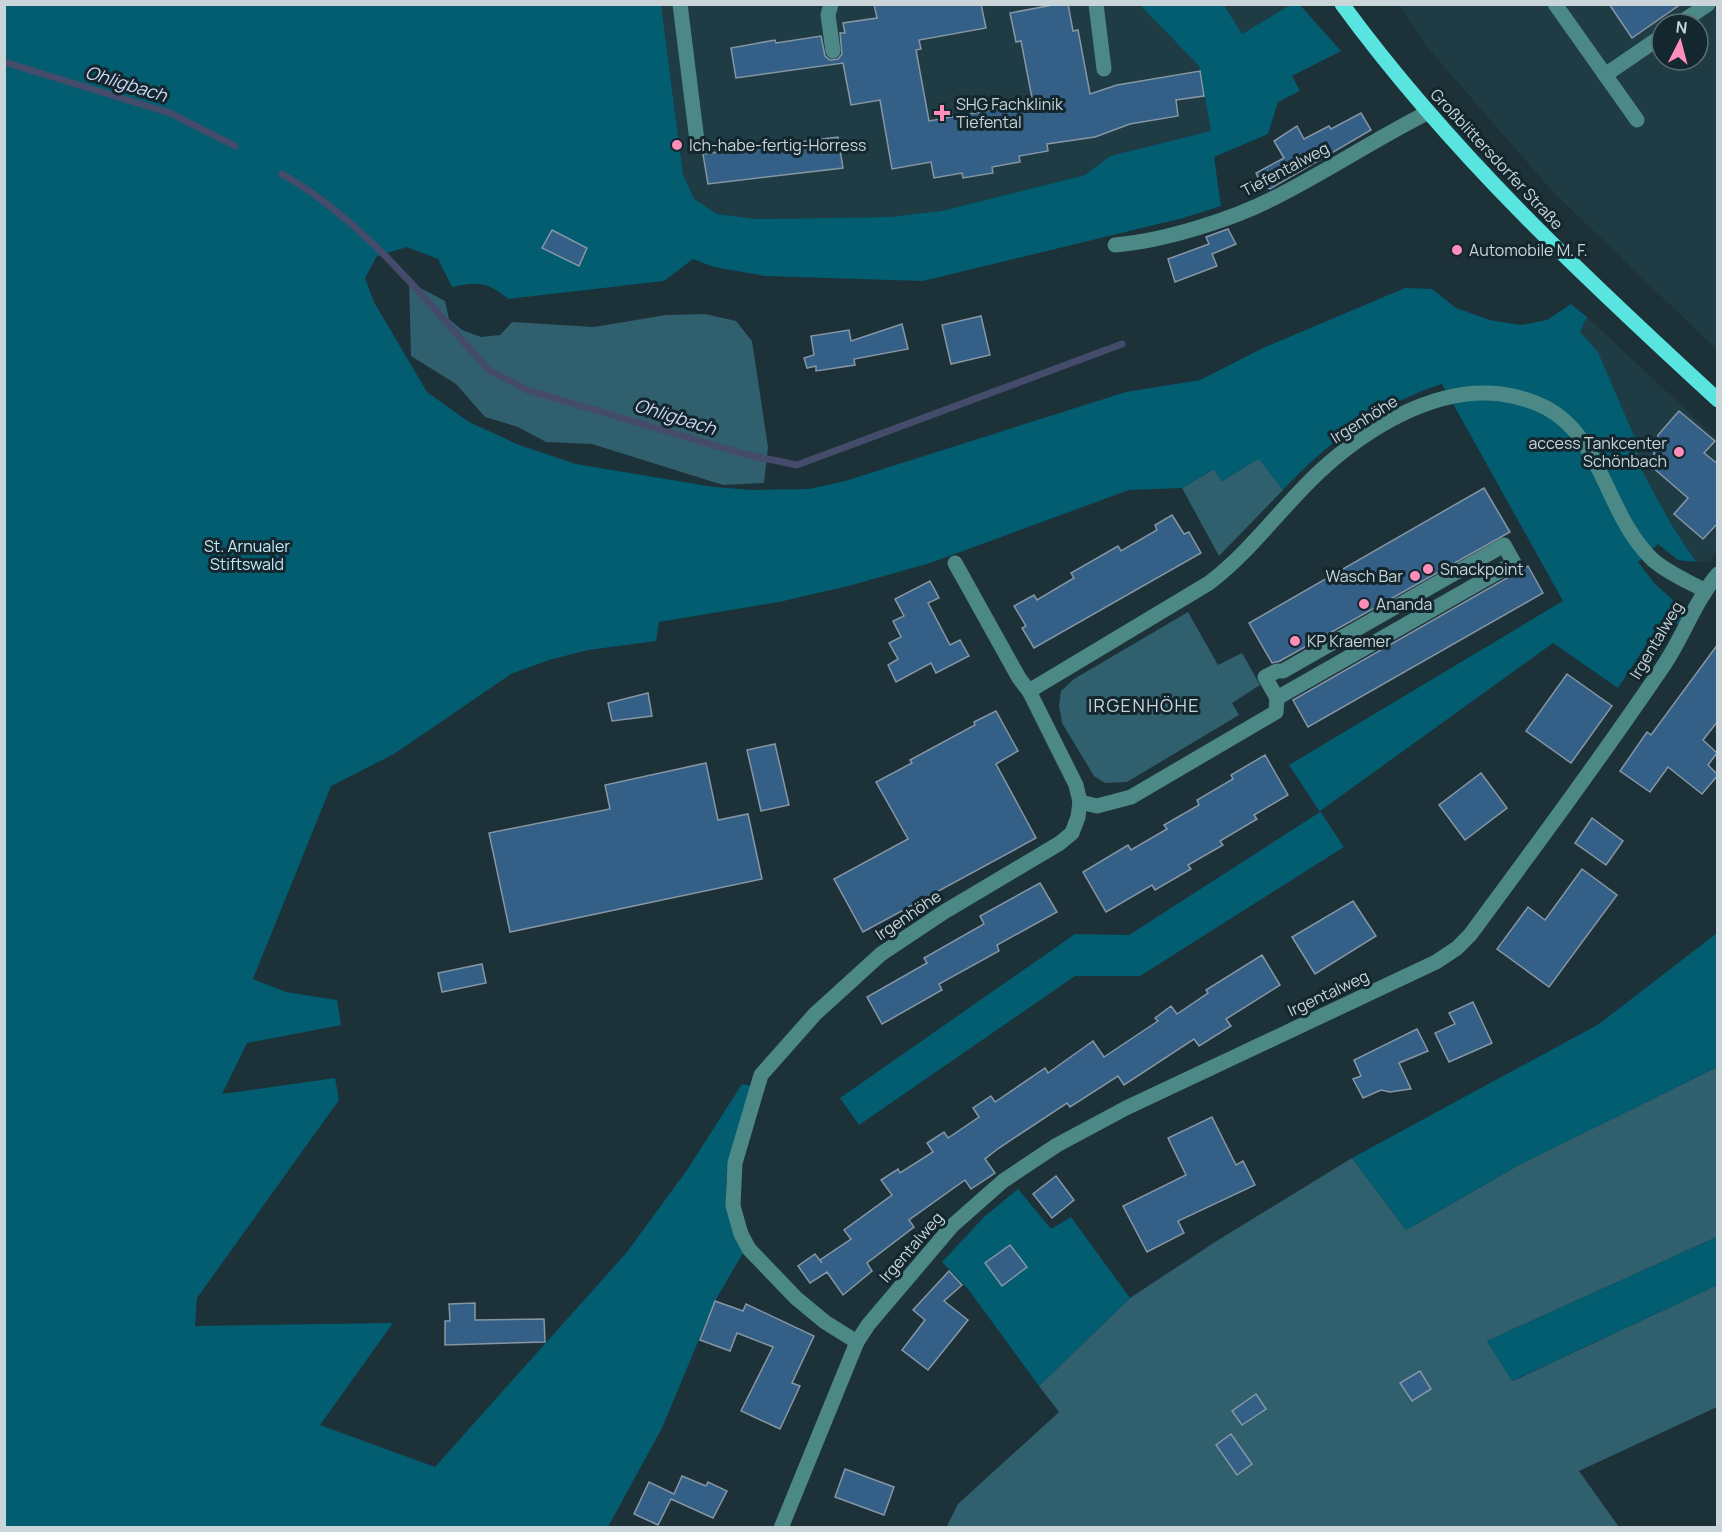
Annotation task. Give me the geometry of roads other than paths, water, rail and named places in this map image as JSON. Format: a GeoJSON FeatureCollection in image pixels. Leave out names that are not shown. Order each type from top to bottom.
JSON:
{"type":"FeatureCollection","features":[{"type":"Feature","properties":{"kind":"main road","name":"Großblittersdorfer Straße"},"geometry":{"type":"LineString","coordinates":[[1342,4],[1427,113],[1587,278],[1718,400]]}},
{"type":"Feature","properties":{"kind":"street"},"geometry":{"type":"LineString","coordinates":[[680,4],[697,141]]}},
{"type":"Feature","properties":{"kind":"street"},"geometry":{"type":"LineString","coordinates":[[831,4],[828,15],[834,51]]}},
{"type":"Feature","properties":{"kind":"street"},"geometry":{"type":"LineString","coordinates":[[1096,4],[1104,69]]}},
{"type":"Feature","properties":{"kind":"street"},"geometry":{"type":"LineString","coordinates":[[1352,4],[1354,22]]}},
{"type":"Feature","properties":{"kind":"street"},"geometry":{"type":"LineString","coordinates":[[1555,4],[1637,120]]}},
{"type":"Feature","properties":{"kind":"street"},"geometry":{"type":"LineString","coordinates":[[1605,75],[1650,44]]}},
{"type":"Feature","properties":{"kind":"street","name":"Tiefentalweg"},"geometry":{"type":"LineString","coordinates":[[1115,245],[1143,242],[1246,210],[1275,198],[1427,113]]}},
{"type":"Feature","properties":{"kind":"street","name":"Irgenhöhe"},"geometry":{"type":"LineString","coordinates":[[1029,691],[1209,583],[1233,565],[1317,474],[1340,454],[1386,423],[1447,397],[1490,393],[1533,401],[1557,412],[1587,448],[1637,541],[1653,560],[1704,590]]}},
{"type":"Feature","properties":{"kind":"street"},"geometry":{"type":"LineString","coordinates":[[955,563],[1068,763],[1080,802],[1097,806],[1131,797],[1276,712],[1277,698],[1264,677],[1277,671],[1283,671],[1504,545],[1514,563],[1277,698]]}},
{"type":"Feature","properties":{"kind":"street","name":"Irgentalweg"},"geometry":{"type":"LineString","coordinates":[[781,1527],[857,1342],[868,1325],[952,1226],[1003,1181],[1043,1154],[1126,1108],[1436,962],[1457,948],[1477,925],[1651,685],[1692,618],[1704,590],[1718,574]]}},
{"type":"Feature","properties":{"kind":"street","name":"Irgenhöhe"},"geometry":{"type":"LineString","coordinates":[[857,1342],[825,1322],[796,1298],[749,1249],[741,1234],[733,1206],[732,1186],[735,1163],[761,1075],[815,1014],[881,954],[944,912],[1060,843],[1071,832],[1078,817],[1080,802]]}},
{"type":"Feature","properties":{"kind":"waterway","name":"Ohligbach"},"geometry":{"type":"LineString","coordinates":[[4,62],[170,113],[235,146]]}},
{"type":"Feature","properties":{"kind":"waterway","name":"Ohligbach"},"geometry":{"type":"LineString","coordinates":[[282,174],[312,193],[367,238],[418,290],[489,370],[527,390],[744,454],[797,465],[1122,344]]}},
{"type":"Feature","properties":{"kind":"place","name":"SHG Fachklinik Tiefental"},"geometry":{"type":"Point","coordinates":[942,113]}},
{"type":"Feature","properties":{"kind":"place","name":"Ich-habe-fertig-Horress"},"geometry":{"type":"Point","coordinates":[677,145]}},
{"type":"Feature","properties":{"kind":"place","name":"Automobile M. F."},"geometry":{"type":"Point","coordinates":[1457,250]}},
{"type":"Feature","properties":{"kind":"place","name":"access Tankcenter Schönbach"},"geometry":{"type":"Point","coordinates":[1679,452]}},
{"type":"Feature","properties":{"kind":"place","name":"Snackpoint"},"geometry":{"type":"Point","coordinates":[1428,569]}},
{"type":"Feature","properties":{"kind":"place","name":"Wasch Bar"},"geometry":{"type":"Point","coordinates":[1415,576]}},
{"type":"Feature","properties":{"kind":"place","name":"Ananda"},"geometry":{"type":"Point","coordinates":[1364,604]}},
{"type":"Feature","properties":{"kind":"place","name":"KP Kraemer"},"geometry":{"type":"Point","coordinates":[1295,641]}},
{"type":"Feature","properties":{"kind":"district","name":"IRGENHÖHE"},"geometry":{"type":"Point","coordinates":[1144,706]}},
{"type":"Feature","properties":{"kind":"park label","name":"St. Arnualer Stiftswald"},"geometry":{"type":"Point","coordinates":[247,555]}}]}
